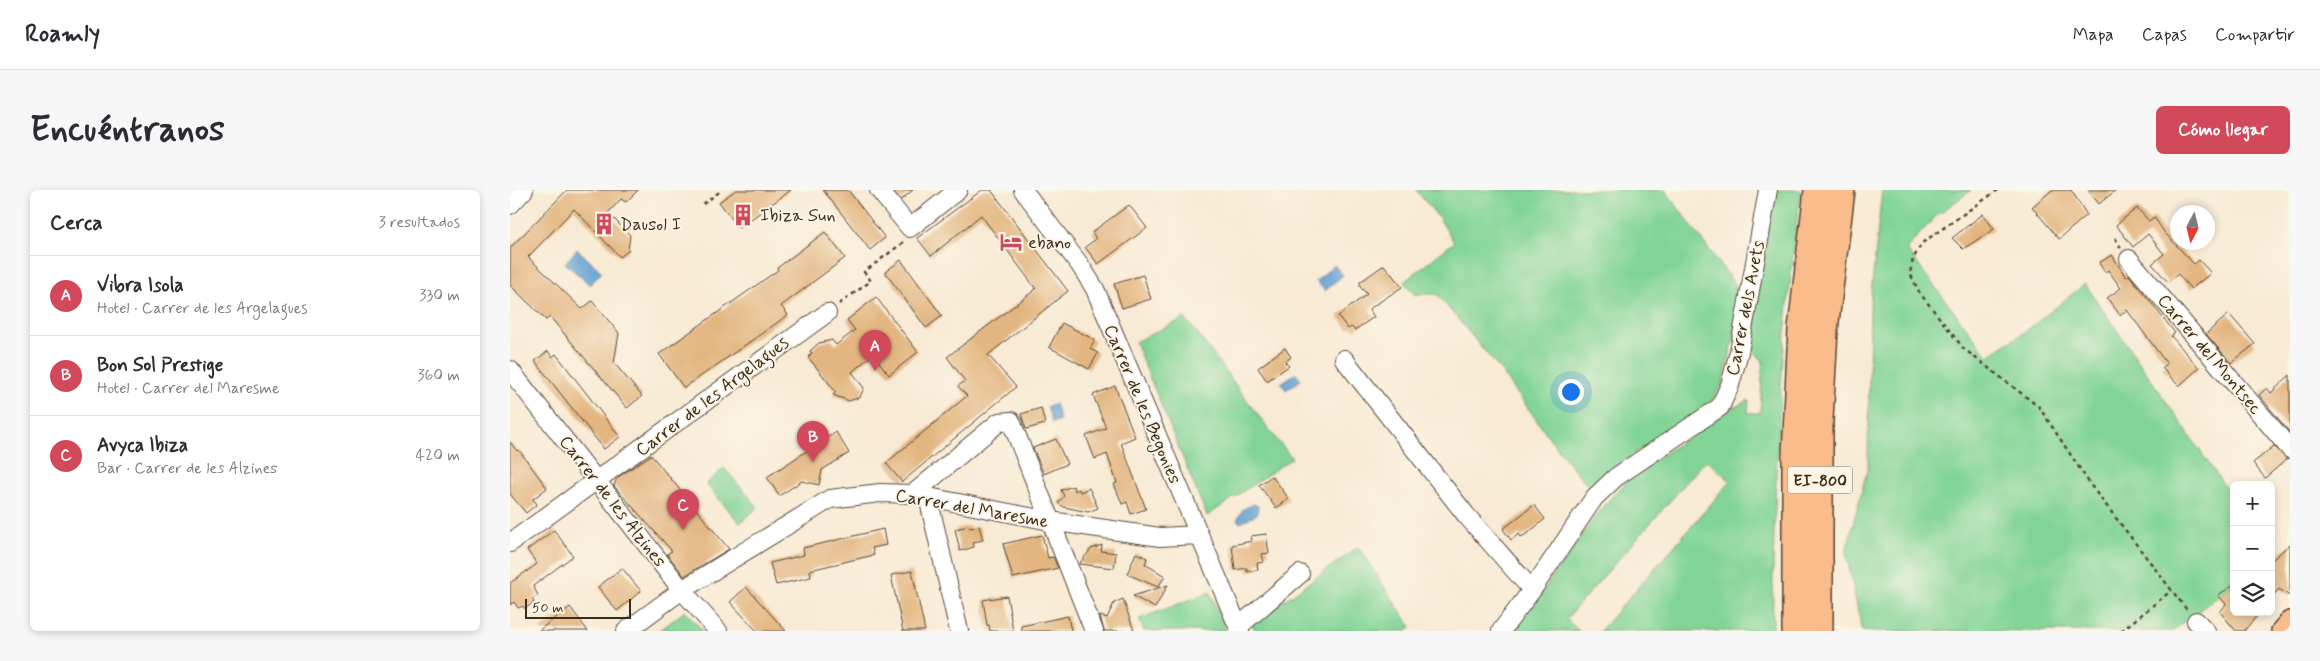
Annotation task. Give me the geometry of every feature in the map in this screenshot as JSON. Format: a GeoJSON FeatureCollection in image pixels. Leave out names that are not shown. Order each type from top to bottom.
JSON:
{"type":"FeatureCollection","features":[{"type":"Feature","properties":{"kind":"highway","name":"EI-800"},"geometry":{"type":"LineString","coordinates":[[1795,631],[1794,464],[1800,339],[1817,190]]}},
{"type":"Feature","properties":{"kind":"highway","name":"EI-800"},"geometry":{"type":"LineString","coordinates":[[1820,630],[1820,420],[1825,330],[1842,190]]}},
{"type":"Feature","properties":{"kind":"main road"},"geometry":{"type":"LineString","coordinates":[[2282,631],[2290,622]]}},
{"type":"Feature","properties":{"kind":"street"},"geometry":{"type":"LineString","coordinates":[[510,205],[524,190]]}},
{"type":"Feature","properties":{"kind":"street"},"geometry":{"type":"LineString","coordinates":[[878,190],[910,228],[958,190]]}},
{"type":"Feature","properties":{"kind":"street","name":"Carrer de les Begonies"},"geometry":{"type":"LineString","coordinates":[[1023,190],[1080,265],[1095,289],[1239,629]]}},
{"type":"Feature","properties":{"kind":"street","name":"Carrer dels Avets"},"geometry":{"type":"LineString","coordinates":[[1501,631],[1600,493],[1616,477],[1720,407],[1730,385],[1738,352],[1768,190]]}},
{"type":"Feature","properties":{"kind":"street","name":"Carrer del Montsec"},"geometry":{"type":"LineString","coordinates":[[2129,259],[2290,449]]}},
{"type":"Feature","properties":{"kind":"street","name":"Carrer de les Argelagues"},"geometry":{"type":"LineString","coordinates":[[510,543],[827,313]]}},
{"type":"Feature","properties":{"kind":"street"},"geometry":{"type":"LineString","coordinates":[[1344,358],[1466,516],[1532,590]]}},
{"type":"Feature","properties":{"kind":"street","name":"Carrer de les Alzines"},"geometry":{"type":"LineString","coordinates":[[510,370],[682,590],[718,631]]}},
{"type":"Feature","properties":{"kind":"street"},"geometry":{"type":"LineString","coordinates":[[959,631],[920,496],[999,422],[1011,421],[1094,631]]}},
{"type":"Feature","properties":{"kind":"street","name":"Carrer del Maresme"},"geometry":{"type":"LineString","coordinates":[[626,631],[682,590],[830,499],[880,493],[920,496],[1050,521],[1160,537],[1198,535]]}},
{"type":"Feature","properties":{"kind":"street"},"geometry":{"type":"LineString","coordinates":[[1239,629],[1300,574]]}},
{"type":"Feature","properties":{"kind":"path"},"geometry":{"type":"LineString","coordinates":[[703,204],[722,190]]}},
{"type":"Feature","properties":{"kind":"path"},"geometry":{"type":"LineString","coordinates":[[1998,190],[1922,243],[1913,259],[1910,273],[1919,292],[1964,349],[2040,407],[2092,487],[2201,626]]}},
{"type":"Feature","properties":{"kind":"path"},"geometry":{"type":"LineString","coordinates":[[843,302],[871,281],[864,272],[905,242]]}},
{"type":"Feature","properties":{"kind":"path"},"geometry":{"type":"LineString","coordinates":[[2121,631],[2172,590]]}},
{"type":"Feature","properties":{"kind":"green space"},"geometry":{"type":"Polygon","coordinates":[[[1416,190],[1665,190],[1741,293],[1740,316],[1722,385],[1708,407],[1633,454],[1593,492],[1560,452],[1498,367],[1437,294],[1414,294],[1404,282],[1454,242],[1439,218],[1416,190]]]}},
{"type":"Feature","properties":{"kind":"green space"},"geometry":{"type":"Polygon","coordinates":[[[1774,190],[1801,190],[1788,298],[1780,406],[1774,536],[1773,631],[1600,631],[1731,481],[1706,460],[1566,619],[1579,631],[1515,631],[1598,512],[1632,475],[1729,410],[1749,400],[1748,413],[1760,413],[1763,361],[1750,347],[1774,190]]]}},
{"type":"Feature","properties":{"kind":"green space"},"geometry":{"type":"Polygon","coordinates":[[[1882,190],[1971,190],[1935,217],[1906,249],[1988,356],[2026,331],[2085,284],[2230,494],[2230,587],[2172,631],[1862,631],[1846,552],[1868,467],[1870,304],[1882,190]]]}},
{"type":"Feature","properties":{"kind":"green space"},"geometry":{"type":"Polygon","coordinates":[[[1185,318],[1264,424],[1292,458],[1207,516],[1135,342],[1185,318]]]}},
{"type":"Feature","properties":{"kind":"green space"},"geometry":{"type":"Polygon","coordinates":[[[724,468],[758,507],[740,523],[706,484],[724,468]]]}},
{"type":"Feature","properties":{"kind":"green space"},"geometry":{"type":"Polygon","coordinates":[[[1358,547],[1411,627],[1405,631],[1256,631],[1252,624],[1358,547]]]}},
{"type":"Feature","properties":{"kind":"green space"},"geometry":{"type":"Polygon","coordinates":[[[1210,592],[1226,631],[1144,631],[1139,619],[1210,592]]]}},
{"type":"Feature","properties":{"kind":"green space"},"geometry":{"type":"Polygon","coordinates":[[[685,611],[703,631],[659,631],[685,611]]]}},
{"type":"Feature","properties":{"kind":"water"},"geometry":{"type":"Polygon","coordinates":[[[577,249],[602,272],[590,285],[565,263],[577,249]]]}},
{"type":"Feature","properties":{"kind":"water"},"geometry":{"type":"Polygon","coordinates":[[[1334,265],[1343,275],[1325,291],[1316,281],[1334,265]]]}},
{"type":"Feature","properties":{"kind":"water"},"geometry":{"type":"Polygon","coordinates":[[[1296,373],[1301,380],[1286,390],[1281,383],[1296,373]]]}},
{"type":"Feature","properties":{"kind":"water"},"geometry":{"type":"Polygon","coordinates":[[[1055,404],[1060,420],[1052,423],[1047,406],[1055,404]]]}},
{"type":"Feature","properties":{"kind":"water"},"geometry":{"type":"Polygon","coordinates":[[[1254,504],[1258,506],[1257,514],[1240,523],[1237,520],[1243,509],[1254,504]]]}},
{"type":"Feature","properties":{"kind":"building"},"geometry":{"type":"Polygon","coordinates":[[[567,190],[638,190],[626,202],[621,199],[608,213],[630,235],[628,251],[620,257],[574,209],[528,257],[582,309],[592,301],[619,333],[614,363],[642,396],[627,408],[550,317],[546,320],[510,285],[510,248],[567,190]]]}},
{"type":"Feature","properties":{"kind":"building","name":"Ibiza Sun"},"geometry":{"type":"Polygon","coordinates":[[[736,190],[791,190],[739,228],[719,202],[736,190]]]}},
{"type":"Feature","properties":{"kind":"building"},"geometry":{"type":"Polygon","coordinates":[[[823,190],[848,190],[885,238],[870,250],[823,190]]]}},
{"type":"Feature","properties":{"kind":"building"},"geometry":{"type":"Polygon","coordinates":[[[893,190],[913,190],[901,200],[893,190]]]}},
{"type":"Feature","properties":{"kind":"building"},"geometry":{"type":"Polygon","coordinates":[[[982,190],[991,190],[1068,291],[988,355],[1016,387],[902,482],[886,463],[967,396],[958,386],[965,381],[947,357],[1036,289],[981,215],[931,256],[917,238],[982,190]]]}},
{"type":"Feature","properties":{"kind":"building"},"geometry":{"type":"Polygon","coordinates":[[[2052,190],[2071,190],[2087,215],[2059,239],[2032,207],[2052,190]]]}},
{"type":"Feature","properties":{"kind":"building"},"geometry":{"type":"Polygon","coordinates":[[[2088,190],[2116,190],[2099,204],[2088,190]]]}},
{"type":"Feature","properties":{"kind":"building"},"geometry":{"type":"Polygon","coordinates":[[[1129,205],[1147,228],[1098,264],[1085,247],[1096,239],[1092,232],[1129,205]]]}},
{"type":"Feature","properties":{"kind":"building"},"geometry":{"type":"Polygon","coordinates":[[[2137,208],[2149,221],[2154,217],[2170,238],[2170,250],[2181,250],[2194,264],[2199,260],[2211,273],[2191,289],[2178,274],[2168,282],[2152,264],[2164,254],[2148,234],[2133,247],[2116,225],[2137,208]]]}},
{"type":"Feature","properties":{"kind":"building"},"geometry":{"type":"Polygon","coordinates":[[[1983,214],[1994,229],[1963,249],[1952,238],[1983,214]]]}},
{"type":"Feature","properties":{"kind":"building"},"geometry":{"type":"Polygon","coordinates":[[[825,232],[845,258],[781,306],[788,315],[684,388],[659,354],[778,270],[777,268],[825,232]]]}},
{"type":"Feature","properties":{"kind":"building"},"geometry":{"type":"Polygon","coordinates":[[[2112,255],[2126,277],[2129,275],[2175,333],[2171,336],[2199,368],[2179,386],[2162,368],[2167,364],[2127,310],[2120,315],[2107,298],[2121,288],[2108,270],[2105,272],[2099,263],[2112,255]]]}},
{"type":"Feature","properties":{"kind":"building"},"geometry":{"type":"Polygon","coordinates":[[[901,260],[942,316],[926,328],[885,272],[901,260]]]}},
{"type":"Feature","properties":{"kind":"building"},"geometry":{"type":"Polygon","coordinates":[[[1384,265],[1402,287],[1369,309],[1374,317],[1355,330],[1351,327],[1348,329],[1338,316],[1367,294],[1360,287],[1360,282],[1384,265]]]}},
{"type":"Feature","properties":{"kind":"building"},"geometry":{"type":"Polygon","coordinates":[[[1143,275],[1151,299],[1122,308],[1114,284],[1143,275]]]}},
{"type":"Feature","properties":{"kind":"building"},"geometry":{"type":"Polygon","coordinates":[[[876,297],[918,352],[889,375],[873,354],[852,372],[864,388],[860,397],[849,401],[833,395],[836,392],[808,357],[812,353],[810,351],[819,343],[832,340],[836,345],[855,330],[847,320],[876,297]]]}},
{"type":"Feature","properties":{"kind":"building"},"geometry":{"type":"Polygon","coordinates":[[[2229,314],[2255,344],[2231,363],[2206,334],[2229,314]]]}},
{"type":"Feature","properties":{"kind":"building"},"geometry":{"type":"Polygon","coordinates":[[[1062,323],[1095,340],[1090,349],[1098,353],[1089,369],[1049,347],[1062,323]]]}},
{"type":"Feature","properties":{"kind":"building"},"geometry":{"type":"Polygon","coordinates":[[[1285,348],[1291,357],[1285,362],[1289,366],[1267,381],[1258,368],[1285,348]]]}},
{"type":"Feature","properties":{"kind":"building"},"geometry":{"type":"Polygon","coordinates":[[[548,351],[552,357],[556,354],[620,437],[604,449],[535,361],[548,351]]]}},
{"type":"Feature","properties":{"kind":"building"},"geometry":{"type":"Polygon","coordinates":[[[2290,375],[2290,433],[2259,395],[2267,388],[2271,393],[2290,375]]]}},
{"type":"Feature","properties":{"kind":"building"},"geometry":{"type":"Polygon","coordinates":[[[1115,386],[1135,437],[1121,443],[1146,509],[1131,514],[1127,502],[1122,504],[1114,484],[1117,483],[1107,454],[1095,459],[1086,436],[1106,428],[1093,395],[1115,386]]]}},
{"type":"Feature","properties":{"kind":"building"},"geometry":{"type":"Polygon","coordinates":[[[1041,408],[1045,424],[1026,429],[1021,414],[1041,408]]]}},
{"type":"Feature","properties":{"kind":"building"},"geometry":{"type":"Polygon","coordinates":[[[836,432],[849,453],[822,470],[819,485],[802,481],[779,496],[767,477],[836,432]]]}},
{"type":"Feature","properties":{"kind":"building"},"geometry":{"type":"Polygon","coordinates":[[[1056,439],[1067,464],[1044,474],[1033,448],[1056,439]]]}},
{"type":"Feature","properties":{"kind":"building"},"geometry":{"type":"Polygon","coordinates":[[[510,442],[517,451],[519,450],[547,488],[533,499],[537,504],[526,513],[510,494],[510,442]]]}},
{"type":"Feature","properties":{"kind":"building"},"geometry":{"type":"Polygon","coordinates":[[[2274,446],[2287,459],[2265,478],[2253,463],[2274,446]]]}},
{"type":"Feature","properties":{"kind":"building"},"geometry":{"type":"Polygon","coordinates":[[[651,455],[729,549],[684,576],[667,554],[672,551],[614,486],[616,480],[621,475],[651,455]]]}},
{"type":"Feature","properties":{"kind":"building"},"geometry":{"type":"Polygon","coordinates":[[[1272,476],[1289,499],[1276,508],[1259,485],[1272,476]]]}},
{"type":"Feature","properties":{"kind":"building"},"geometry":{"type":"Polygon","coordinates":[[[1073,486],[1075,491],[1079,489],[1080,492],[1089,488],[1098,508],[1088,512],[1064,507],[1058,503],[1064,496],[1061,490],[1073,486]]]}},
{"type":"Feature","properties":{"kind":"building"},"geometry":{"type":"Polygon","coordinates":[[[1534,505],[1545,519],[1528,533],[1521,537],[1519,534],[1511,540],[1503,529],[1534,505]]]}},
{"type":"Feature","properties":{"kind":"building"},"geometry":{"type":"Polygon","coordinates":[[[969,526],[970,528],[979,526],[983,540],[973,542],[974,547],[960,551],[955,529],[969,526]]]}},
{"type":"Feature","properties":{"kind":"building"},"geometry":{"type":"Polygon","coordinates":[[[883,529],[886,545],[872,548],[874,555],[810,570],[811,577],[776,585],[770,563],[804,555],[803,548],[883,529]]]}},
{"type":"Feature","properties":{"kind":"building"},"geometry":{"type":"Polygon","coordinates":[[[554,530],[573,556],[533,586],[538,595],[532,599],[534,602],[525,609],[523,606],[518,608],[514,602],[510,605],[510,583],[537,564],[527,550],[554,530]]]}},
{"type":"Feature","properties":{"kind":"building"},"geometry":{"type":"Polygon","coordinates":[[[1266,534],[1269,553],[1262,554],[1264,562],[1257,563],[1258,570],[1247,572],[1247,568],[1235,570],[1232,545],[1252,541],[1251,536],[1266,534]]]}},
{"type":"Feature","properties":{"kind":"building"},"geometry":{"type":"Polygon","coordinates":[[[1042,535],[1048,558],[1053,557],[1058,568],[1013,578],[1003,544],[1042,535]]]}},
{"type":"Feature","properties":{"kind":"building"},"geometry":{"type":"Polygon","coordinates":[[[2290,544],[2290,596],[2279,589],[2275,594],[2275,557],[2290,544]]]}},
{"type":"Feature","properties":{"kind":"building"},"geometry":{"type":"Polygon","coordinates":[[[1102,545],[1101,551],[1116,553],[1114,568],[1079,564],[1091,549],[1102,545]]]}},
{"type":"Feature","properties":{"kind":"building"},"geometry":{"type":"Polygon","coordinates":[[[1136,553],[1147,558],[1145,564],[1165,576],[1158,587],[1127,574],[1136,553]]]}},
{"type":"Feature","properties":{"kind":"building"},"geometry":{"type":"Polygon","coordinates":[[[622,568],[641,591],[617,611],[598,587],[622,568]]]}},
{"type":"Feature","properties":{"kind":"building"},"geometry":{"type":"Polygon","coordinates":[[[912,571],[925,631],[903,631],[891,575],[912,571]]]}},
{"type":"Feature","properties":{"kind":"building"},"geometry":{"type":"Polygon","coordinates":[[[1168,585],[1155,608],[1133,596],[1168,585]]]}},
{"type":"Feature","properties":{"kind":"building"},"geometry":{"type":"Polygon","coordinates":[[[746,587],[786,631],[757,631],[730,602],[746,587]]]}},
{"type":"Feature","properties":{"kind":"building"},"geometry":{"type":"Polygon","coordinates":[[[2230,588],[2230,616],[2257,616],[2244,631],[2236,631],[2220,612],[2226,604],[2218,595],[2230,588]]]}},
{"type":"Feature","properties":{"kind":"building"},"geometry":{"type":"Polygon","coordinates":[[[1007,596],[1013,631],[990,631],[989,625],[987,625],[983,600],[1007,596]]]}},
{"type":"Feature","properties":{"kind":"building"},"geometry":{"type":"Polygon","coordinates":[[[1123,599],[1134,631],[1104,631],[1100,616],[1107,618],[1114,603],[1123,599]]]}},
{"type":"Feature","properties":{"kind":"building"},"geometry":{"type":"Polygon","coordinates":[[[570,607],[588,631],[538,631],[570,607]]]}},
{"type":"Feature","properties":{"kind":"building"},"geometry":{"type":"Polygon","coordinates":[[[1068,616],[1071,631],[1022,631],[1021,626],[1068,616]]]}},
{"type":"Feature","properties":{"kind":"place","name":"Ibiza Sun"},"geometry":{"type":"Point","coordinates":[743,215]}},
{"type":"Feature","properties":{"kind":"place","name":"Dausol I"},"geometry":{"type":"Point","coordinates":[604,224]}},
{"type":"Feature","properties":{"kind":"place","name":"ebano"},"geometry":{"type":"Point","coordinates":[1011,242]}},
{"type":"Feature","properties":{"kind":"place","name":"Vibra Isola"},"geometry":{"type":"Point","coordinates":[875,371]}},
{"type":"Feature","properties":{"kind":"place","name":"Bon Sol Prestige"},"geometry":{"type":"Point","coordinates":[813,462]}},
{"type":"Feature","properties":{"kind":"place","name":"Avyca Ibiza"},"geometry":{"type":"Point","coordinates":[683,530]}}]}
